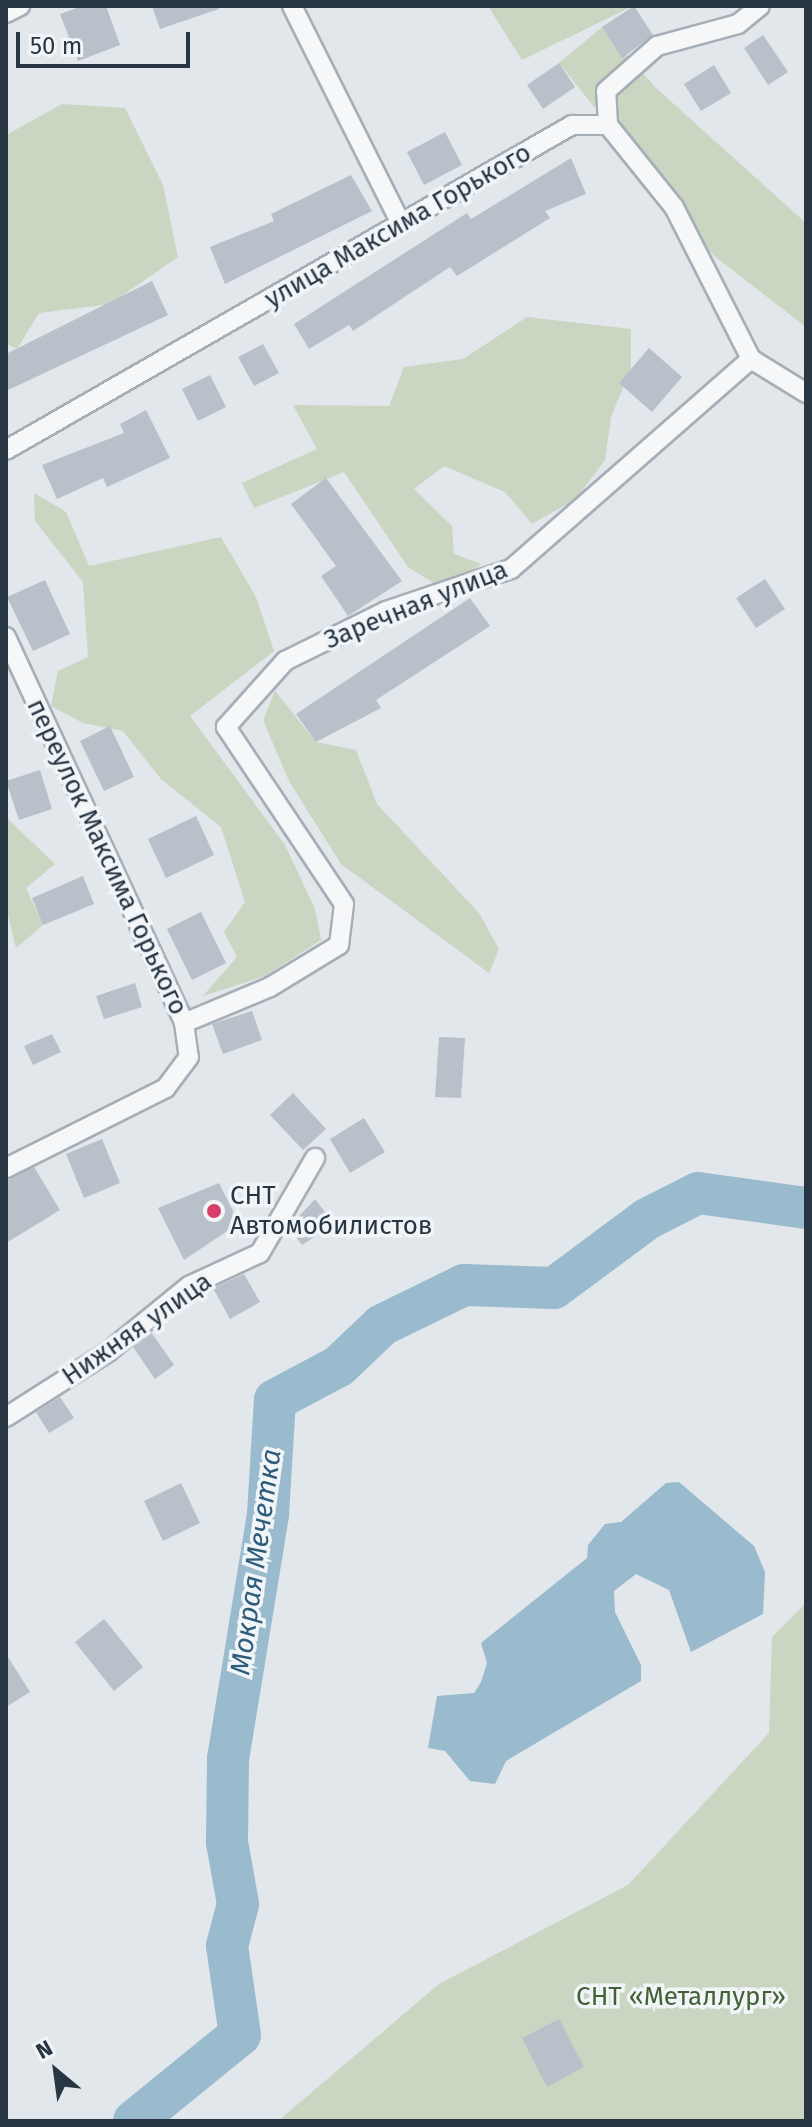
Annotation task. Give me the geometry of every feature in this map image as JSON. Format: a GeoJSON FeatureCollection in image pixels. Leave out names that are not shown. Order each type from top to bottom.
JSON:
{"type":"FeatureCollection","features":[{"type":"Feature","properties":{"kind":"street"},"geometry":{"type":"LineString","coordinates":[[6,13],[20,6]]}},
{"type":"Feature","properties":{"kind":"street"},"geometry":{"type":"LineString","coordinates":[[292,6],[401,224]]}},
{"type":"Feature","properties":{"kind":"street"},"geometry":{"type":"LineString","coordinates":[[760,6],[738,24],[657,46],[606,91],[608,125],[674,207],[751,359],[806,393]]}},
{"type":"Feature","properties":{"kind":"street","name":"улица Максима Горького"},"geometry":{"type":"LineString","coordinates":[[6,450],[572,125],[608,125]]}},
{"type":"Feature","properties":{"kind":"street","name":"Заречная улица"},"geometry":{"type":"LineString","coordinates":[[184,1023],[270,987],[339,945],[344,904],[226,727],[285,661],[386,611],[511,569],[751,359]]}},
{"type":"Feature","properties":{"kind":"street","name":"переулок Максима Горького"},"geometry":{"type":"LineString","coordinates":[[6,637],[184,1023],[189,1057],[166,1088],[6,1168]]}},
{"type":"Feature","properties":{"kind":"street","name":"Нижняя улица"},"geometry":{"type":"LineString","coordinates":[[6,1417],[108,1352],[189,1286],[260,1253],[315,1158]]}},
{"type":"Feature","properties":{"kind":"green space"},"geometry":{"type":"Polygon","coordinates":[[[488,6],[633,6],[522,60],[488,6]]]}},
{"type":"Feature","properties":{"kind":"green space"},"geometry":{"type":"Polygon","coordinates":[[[602,27],[656,88],[806,223],[806,327],[713,255],[559,63],[602,27]]]}},
{"type":"Feature","properties":{"kind":"green space"},"geometry":{"type":"Polygon","coordinates":[[[62,104],[125,108],[163,185],[178,257],[110,304],[39,313],[17,349],[6,343],[6,135],[62,104]]]}},
{"type":"Feature","properties":{"kind":"green space"},"geometry":{"type":"Polygon","coordinates":[[[527,317],[631,329],[631,368],[611,417],[605,460],[576,499],[532,524],[505,492],[444,466],[414,489],[452,526],[454,554],[481,564],[446,591],[408,567],[344,472],[254,508],[242,483],[317,449],[293,405],[389,406],[404,367],[463,359],[527,317]]]}},
{"type":"Feature","properties":{"kind":"green space"},"geometry":{"type":"Polygon","coordinates":[[[34,493],[66,512],[89,566],[221,537],[256,597],[274,651],[190,716],[285,845],[315,909],[321,940],[265,976],[203,996],[237,957],[224,932],[245,902],[221,827],[161,779],[123,731],[83,723],[51,706],[58,671],[88,657],[83,582],[35,521],[34,493]]]}},
{"type":"Feature","properties":{"kind":"green space"},"geometry":{"type":"Polygon","coordinates":[[[275,691],[316,742],[356,750],[377,804],[479,913],[499,949],[489,973],[341,864],[289,781],[263,720],[275,691]]]}},
{"type":"Feature","properties":{"kind":"green space"},"geometry":{"type":"Polygon","coordinates":[[[6,817],[55,864],[26,888],[43,925],[16,948],[6,907],[6,817]]]}},
{"type":"Feature","properties":{"kind":"green space","name":"СНТ «Металлург»"},"geometry":{"type":"Polygon","coordinates":[[[806,1603],[806,2121],[278,2121],[439,1984],[628,1885],[769,1733],[772,1637],[806,1603]]]}},
{"type":"Feature","properties":{"kind":"water"},"geometry":{"type":"Polygon","coordinates":[[[679,1482],[754,1546],[765,1572],[763,1614],[691,1652],[669,1590],[636,1574],[614,1591],[615,1612],[641,1665],[641,1681],[506,1761],[495,1784],[470,1781],[445,1751],[428,1748],[437,1696],[474,1693],[481,1682],[487,1663],[481,1643],[587,1558],[588,1545],[605,1524],[621,1522],[666,1483],[679,1482]]]}},
{"type":"Feature","properties":{"kind":"building"},"geometry":{"type":"Polygon","coordinates":[[[82,6],[106,6],[120,45],[78,61],[60,14],[82,6]]]}},
{"type":"Feature","properties":{"kind":"building"},"geometry":{"type":"Polygon","coordinates":[[[152,6],[218,6],[219,9],[160,29],[152,6]]]}},
{"type":"Feature","properties":{"kind":"building"},"geometry":{"type":"Polygon","coordinates":[[[634,6],[653,35],[622,58],[602,27],[634,6]]]}},
{"type":"Feature","properties":{"kind":"building"},"geometry":{"type":"Polygon","coordinates":[[[763,35],[788,72],[768,85],[744,48],[763,35]]]}},
{"type":"Feature","properties":{"kind":"building"},"geometry":{"type":"Polygon","coordinates":[[[559,63],[575,87],[543,109],[527,85],[559,63]]]}},
{"type":"Feature","properties":{"kind":"building"},"geometry":{"type":"Polygon","coordinates":[[[714,65],[731,93],[701,111],[684,84],[714,65]]]}},
{"type":"Feature","properties":{"kind":"building"},"geometry":{"type":"Polygon","coordinates":[[[445,132],[462,165],[424,185],[407,152],[445,132]]]}},
{"type":"Feature","properties":{"kind":"building"},"geometry":{"type":"Polygon","coordinates":[[[571,158],[586,194],[545,211],[550,218],[457,276],[450,267],[353,331],[349,325],[309,349],[294,324],[467,213],[471,219],[571,158]]]}},
{"type":"Feature","properties":{"kind":"building"},"geometry":{"type":"Polygon","coordinates":[[[351,175],[372,211],[225,284],[210,247],[274,221],[271,214],[351,175]]]}},
{"type":"Feature","properties":{"kind":"building"},"geometry":{"type":"Polygon","coordinates":[[[152,281],[168,315],[6,391],[6,354],[152,281]]]}},
{"type":"Feature","properties":{"kind":"building"},"geometry":{"type":"Polygon","coordinates":[[[263,344],[279,373],[254,386],[238,357],[263,344]]]}},
{"type":"Feature","properties":{"kind":"building"},"geometry":{"type":"Polygon","coordinates":[[[649,348],[682,377],[652,412],[619,383],[649,348]]]}},
{"type":"Feature","properties":{"kind":"building"},"geometry":{"type":"Polygon","coordinates":[[[210,375],[226,407],[198,421],[182,389],[210,375]]]}},
{"type":"Feature","properties":{"kind":"building"},"geometry":{"type":"Polygon","coordinates":[[[146,410],[170,458],[107,487],[103,478],[57,499],[42,465],[124,433],[120,424],[146,410]]]}},
{"type":"Feature","properties":{"kind":"building"},"geometry":{"type":"Polygon","coordinates":[[[326,478],[402,581],[348,616],[321,576],[336,566],[291,504],[326,478]]]}},
{"type":"Feature","properties":{"kind":"building"},"geometry":{"type":"Polygon","coordinates":[[[765,579],[785,609],[756,628],[736,598],[765,579]]]}},
{"type":"Feature","properties":{"kind":"building"},"geometry":{"type":"Polygon","coordinates":[[[45,580],[70,634],[33,651],[7,597],[45,580]]]}},
{"type":"Feature","properties":{"kind":"building"},"geometry":{"type":"Polygon","coordinates":[[[470,598],[490,626],[376,700],[381,708],[316,742],[296,714],[470,598]]]}},
{"type":"Feature","properties":{"kind":"building"},"geometry":{"type":"Polygon","coordinates":[[[110,726],[134,777],[104,791],[80,741],[110,726]]]}},
{"type":"Feature","properties":{"kind":"building"},"geometry":{"type":"Polygon","coordinates":[[[40,770],[52,809],[19,820],[6,781],[40,770]]]}},
{"type":"Feature","properties":{"kind":"building"},"geometry":{"type":"Polygon","coordinates":[[[196,816],[214,855],[166,878],[148,839],[196,816]]]}},
{"type":"Feature","properties":{"kind":"building"},"geometry":{"type":"Polygon","coordinates":[[[83,876],[94,904],[43,925],[32,898],[83,876]]]}},
{"type":"Feature","properties":{"kind":"building"},"geometry":{"type":"Polygon","coordinates":[[[201,912],[226,963],[192,980],[167,929],[201,912]]]}},
{"type":"Feature","properties":{"kind":"building"},"geometry":{"type":"Polygon","coordinates":[[[135,983],[142,1007],[104,1019],[96,996],[135,983]]]}},
{"type":"Feature","properties":{"kind":"building"},"geometry":{"type":"Polygon","coordinates":[[[252,1011],[262,1040],[223,1054],[212,1024],[252,1011]]]}},
{"type":"Feature","properties":{"kind":"building"},"geometry":{"type":"Polygon","coordinates":[[[52,1034],[61,1052],[33,1065],[24,1046],[52,1034]]]}},
{"type":"Feature","properties":{"kind":"building"},"geometry":{"type":"Polygon","coordinates":[[[439,1037],[465,1038],[461,1098],[435,1097],[439,1037]]]}},
{"type":"Feature","properties":{"kind":"building"},"geometry":{"type":"Polygon","coordinates":[[[293,1093],[326,1129],[303,1150],[270,1115],[293,1093]]]}},
{"type":"Feature","properties":{"kind":"building"},"geometry":{"type":"Polygon","coordinates":[[[364,1118],[385,1152],[350,1173],[330,1139],[364,1118]]]}},
{"type":"Feature","properties":{"kind":"building"},"geometry":{"type":"Polygon","coordinates":[[[102,1139],[120,1183],[84,1198],[66,1154],[102,1139]]]}},
{"type":"Feature","properties":{"kind":"building"},"geometry":{"type":"Polygon","coordinates":[[[34,1167],[60,1210],[6,1243],[6,1181],[34,1167]]]}},
{"type":"Feature","properties":{"kind":"building"},"geometry":{"type":"Polygon","coordinates":[[[219,1183],[239,1223],[184,1260],[158,1208],[219,1183]]]}},
{"type":"Feature","properties":{"kind":"building"},"geometry":{"type":"Polygon","coordinates":[[[315,1199],[334,1224],[302,1245],[289,1227],[315,1199]]]}},
{"type":"Feature","properties":{"kind":"building"},"geometry":{"type":"Polygon","coordinates":[[[244,1274],[260,1302],[230,1319],[213,1288],[244,1274]]]}},
{"type":"Feature","properties":{"kind":"building"},"geometry":{"type":"Polygon","coordinates":[[[151,1332],[174,1365],[155,1379],[133,1347],[151,1332]]]}},
{"type":"Feature","properties":{"kind":"building"},"geometry":{"type":"Polygon","coordinates":[[[60,1397],[74,1418],[49,1433],[36,1412],[60,1397]]]}},
{"type":"Feature","properties":{"kind":"building"},"geometry":{"type":"Polygon","coordinates":[[[181,1483],[200,1523],[163,1541],[144,1501],[181,1483]]]}},
{"type":"Feature","properties":{"kind":"building"},"geometry":{"type":"Polygon","coordinates":[[[104,1619],[143,1667],[114,1691],[75,1642],[104,1619]]]}},
{"type":"Feature","properties":{"kind":"building"},"geometry":{"type":"Polygon","coordinates":[[[6,1654],[30,1692],[6,1707],[6,1654]]]}},
{"type":"Feature","properties":{"kind":"building"},"geometry":{"type":"Polygon","coordinates":[[[559,2019],[584,2067],[547,2087],[522,2038],[559,2019]]]}},
{"type":"Feature","properties":{"kind":"waterway","name":"Мокрая Мечетка"},"geometry":{"type":"LineString","coordinates":[[134,2121],[240,2035],[227,1946],[238,1904],[227,1842],[228,1759],[268,1514],[275,1400],[339,1366],[382,1325],[464,1285],[554,1288],[647,1219],[698,1193],[806,1208]]}},
{"type":"Feature","properties":{"kind":"place","name":"СНТ Автомобилистов"},"geometry":{"type":"Point","coordinates":[214,1211]}}]}
